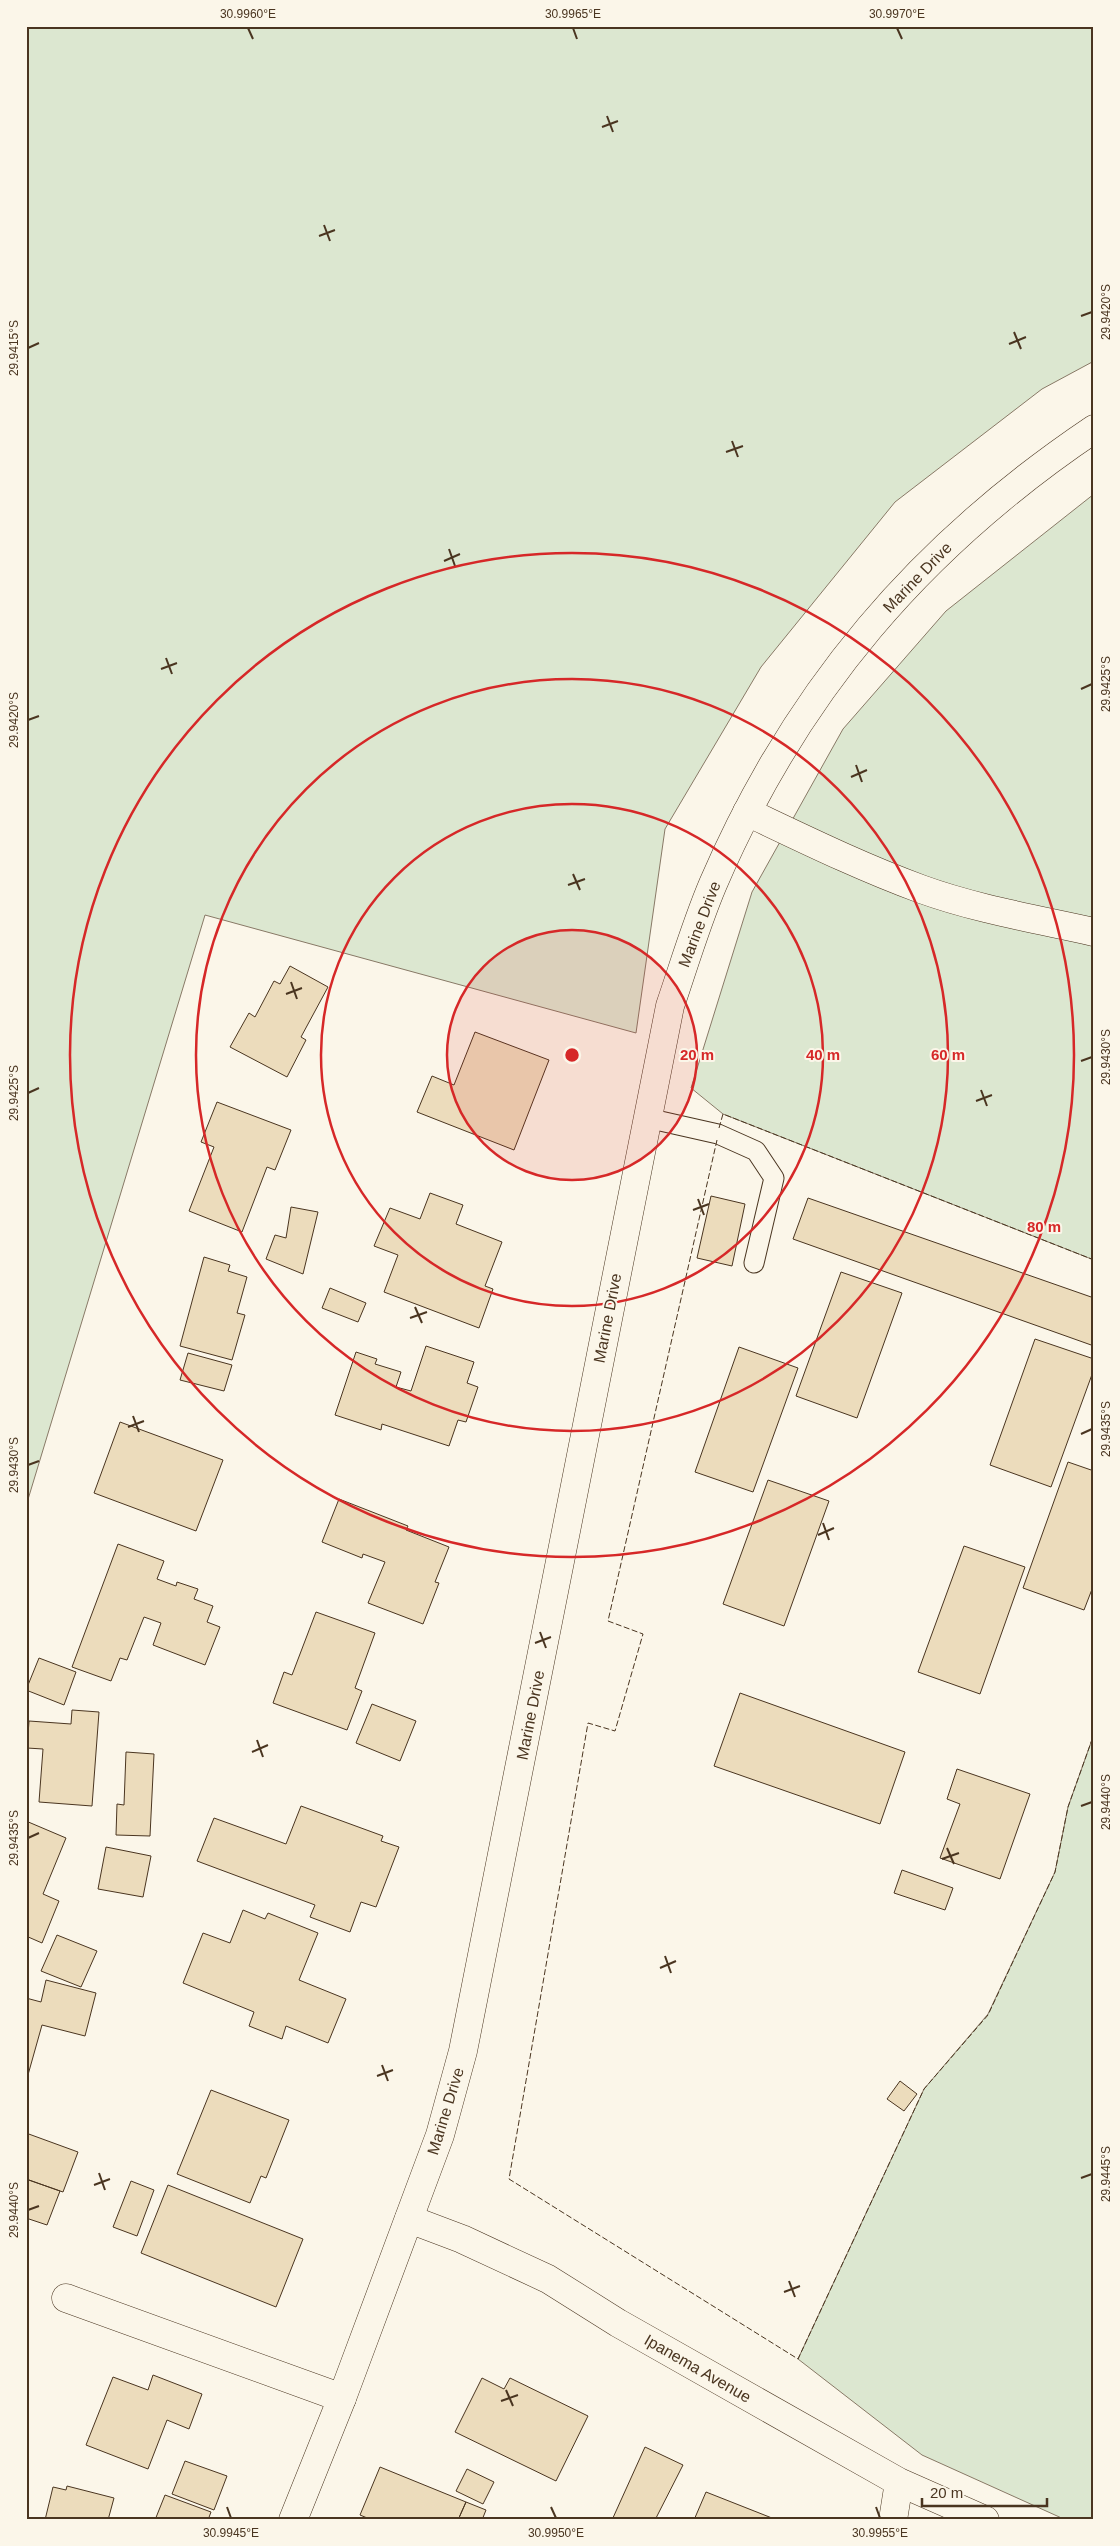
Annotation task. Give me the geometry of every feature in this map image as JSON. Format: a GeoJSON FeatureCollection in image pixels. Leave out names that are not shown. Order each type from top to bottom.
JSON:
{"type":"FeatureCollection","features":[{"type":"Feature","properties":{"kind":"street","name":"Marine Drive"},"geometry":{"type":"LineString","coordinates":[[293,2520],[342,2398],[409,2220],[440,2134],[463,2050],[670,1006],[713,885],[747,812],[793,730],[837,667],[925,565],[981,513],[1034,471],[1094,429]]}},
{"type":"Feature","properties":{"kind":"street"},"geometry":{"type":"LineString","coordinates":[[747,812],[853,862],[922,889],[1018,916],[1094,932]]}},
{"type":"Feature","properties":{"kind":"street","name":"Ipanema Avenue"},"geometry":{"type":"LineString","coordinates":[[409,2220],[462,2239],[548,2279],[618,2322],[899,2482],[984,2520]]}},
{"type":"Feature","properties":{"kind":"street"},"geometry":{"type":"LineString","coordinates":[[66,2298],[342,2398]]}},
{"type":"Feature","properties":{"kind":"street"},"geometry":{"type":"LineString","coordinates":[[893,2520],[899,2482]]}},
{"type":"Feature","properties":{"kind":"lane"},"geometry":{"type":"LineString","coordinates":[[647,1118],[718,1134],[756,1152],[774,1178],[754,1263]]}},
{"type":"Feature","properties":{"kind":"green space"},"geometry":{"type":"Polygon","coordinates":[[[26,26],[1094,26],[1094,361],[1042,389],[895,502],[761,667],[665,829],[636,1033],[205,915],[26,1506],[26,26]]]}},
{"type":"Feature","properties":{"kind":"green space"},"geometry":{"type":"Polygon","coordinates":[[[1094,494],[1094,1260],[723,1114],[691,1088],[752,892],[843,729],[946,611],[1094,494]]]}},
{"type":"Feature","properties":{"kind":"green space"},"geometry":{"type":"Polygon","coordinates":[[[1094,1734],[1094,2520],[1066,2520],[922,2455],[798,2359],[924,2089],[988,2014],[1055,1872],[1068,1807],[1094,1734]]]}},
{"type":"Feature","properties":{"kind":"building"},"geometry":{"type":"Polygon","coordinates":[[[290,966],[328,987],[301,1037],[306,1040],[287,1077],[230,1047],[249,1013],[255,1017],[274,981],[280,984],[290,966]]]}},
{"type":"Feature","properties":{"kind":"building"},"geometry":{"type":"Polygon","coordinates":[[[475,1032],[549,1060],[514,1150],[417,1112],[432,1076],[454,1085],[475,1032]]]}},
{"type":"Feature","properties":{"kind":"building"},"geometry":{"type":"Polygon","coordinates":[[[217,1102],[291,1130],[275,1170],[267,1167],[242,1232],[189,1211],[214,1147],[201,1142],[217,1102]]]}},
{"type":"Feature","properties":{"kind":"building"},"geometry":{"type":"Polygon","coordinates":[[[430,1193],[463,1205],[456,1224],[502,1242],[485,1286],[493,1289],[479,1328],[384,1292],[398,1255],[374,1246],[390,1208],[420,1219],[430,1193]]]}},
{"type":"Feature","properties":{"kind":"building"},"geometry":{"type":"Polygon","coordinates":[[[711,1196],[745,1204],[732,1266],[697,1258],[711,1196]]]}},
{"type":"Feature","properties":{"kind":"building"},"geometry":{"type":"Polygon","coordinates":[[[808,1198],[1094,1298],[1094,1346],[793,1239],[808,1198]]]}},
{"type":"Feature","properties":{"kind":"building"},"geometry":{"type":"Polygon","coordinates":[[[291,1207],[318,1212],[303,1274],[266,1259],[275,1235],[286,1238],[291,1207]]]}},
{"type":"Feature","properties":{"kind":"building"},"geometry":{"type":"Polygon","coordinates":[[[204,1257],[230,1265],[228,1271],[247,1277],[237,1313],[245,1315],[232,1360],[180,1346],[204,1257]]]}},
{"type":"Feature","properties":{"kind":"building"},"geometry":{"type":"Polygon","coordinates":[[[841,1272],[902,1293],[857,1418],[796,1396],[841,1272]]]}},
{"type":"Feature","properties":{"kind":"building"},"geometry":{"type":"Polygon","coordinates":[[[330,1288],[366,1303],[358,1322],[322,1308],[330,1288]]]}},
{"type":"Feature","properties":{"kind":"building"},"geometry":{"type":"Polygon","coordinates":[[[1035,1339],[1094,1359],[1094,1369],[1051,1487],[990,1465],[1035,1339]]]}},
{"type":"Feature","properties":{"kind":"building"},"geometry":{"type":"Polygon","coordinates":[[[426,1346],[474,1362],[467,1383],[478,1387],[466,1422],[458,1420],[449,1446],[382,1424],[381,1430],[335,1415],[356,1352],[377,1359],[375,1364],[401,1372],[396,1387],[411,1391],[426,1346]]]}},
{"type":"Feature","properties":{"kind":"building"},"geometry":{"type":"Polygon","coordinates":[[[739,1347],[798,1368],[753,1492],[695,1472],[739,1347]]]}},
{"type":"Feature","properties":{"kind":"building"},"geometry":{"type":"Polygon","coordinates":[[[188,1353],[232,1365],[224,1391],[180,1380],[188,1353]]]}},
{"type":"Feature","properties":{"kind":"building"},"geometry":{"type":"Polygon","coordinates":[[[120,1422],[223,1460],[196,1531],[94,1493],[120,1422]]]}},
{"type":"Feature","properties":{"kind":"building"},"geometry":{"type":"Polygon","coordinates":[[[1068,1462],[1094,1471],[1094,1584],[1084,1610],[1023,1588],[1068,1462]]]}},
{"type":"Feature","properties":{"kind":"building"},"geometry":{"type":"Polygon","coordinates":[[[768,1480],[829,1501],[784,1626],[723,1604],[768,1480]]]}},
{"type":"Feature","properties":{"kind":"building"},"geometry":{"type":"Polygon","coordinates":[[[339,1499],[408,1526],[406,1530],[449,1547],[435,1582],[439,1583],[423,1624],[368,1603],[385,1562],[363,1554],[362,1558],[322,1542],[339,1499]]]}},
{"type":"Feature","properties":{"kind":"building"},"geometry":{"type":"Polygon","coordinates":[[[118,1544],[164,1561],[157,1579],[176,1586],[177,1582],[198,1589],[194,1599],[213,1606],[207,1622],[220,1627],[205,1665],[153,1645],[161,1623],[144,1617],[127,1660],[120,1658],[111,1681],[72,1667],[118,1544]]]}},
{"type":"Feature","properties":{"kind":"building"},"geometry":{"type":"Polygon","coordinates":[[[964,1546],[1025,1567],[980,1694],[918,1672],[964,1546]]]}},
{"type":"Feature","properties":{"kind":"building"},"geometry":{"type":"Polygon","coordinates":[[[316,1612],[375,1633],[355,1688],[362,1691],[347,1730],[273,1703],[284,1672],[292,1675],[316,1612]]]}},
{"type":"Feature","properties":{"kind":"building"},"geometry":{"type":"Polygon","coordinates":[[[39,1658],[76,1672],[64,1705],[26,1690],[39,1658]]]}},
{"type":"Feature","properties":{"kind":"building"},"geometry":{"type":"Polygon","coordinates":[[[740,1693],[905,1752],[880,1824],[714,1766],[740,1693]]]}},
{"type":"Feature","properties":{"kind":"building"},"geometry":{"type":"Polygon","coordinates":[[[372,1704],[416,1721],[400,1761],[356,1743],[372,1704]]]}},
{"type":"Feature","properties":{"kind":"building"},"geometry":{"type":"Polygon","coordinates":[[[72,1710],[99,1712],[92,1806],[39,1802],[43,1749],[27,1748],[29,1721],[71,1724],[72,1710]]]}},
{"type":"Feature","properties":{"kind":"building"},"geometry":{"type":"Polygon","coordinates":[[[126,1752],[154,1754],[150,1836],[116,1835],[117,1804],[124,1805],[126,1752]]]}},
{"type":"Feature","properties":{"kind":"building"},"geometry":{"type":"Polygon","coordinates":[[[957,1769],[1030,1794],[1000,1879],[940,1858],[960,1804],[947,1799],[957,1769]]]}},
{"type":"Feature","properties":{"kind":"building"},"geometry":{"type":"Polygon","coordinates":[[[301,1806],[383,1836],[381,1841],[399,1847],[376,1907],[361,1902],[350,1932],[310,1917],[315,1905],[197,1861],[214,1818],[286,1844],[301,1806]]]}},
{"type":"Feature","properties":{"kind":"building"},"geometry":{"type":"Polygon","coordinates":[[[26,1821],[66,1838],[43,1894],[59,1901],[42,1943],[26,1936],[26,1821]]]}},
{"type":"Feature","properties":{"kind":"building"},"geometry":{"type":"Polygon","coordinates":[[[106,1847],[151,1856],[143,1897],[98,1889],[106,1847]]]}},
{"type":"Feature","properties":{"kind":"building"},"geometry":{"type":"Polygon","coordinates":[[[902,1870],[953,1888],[945,1910],[894,1893],[902,1870]]]}},
{"type":"Feature","properties":{"kind":"building"},"geometry":{"type":"Polygon","coordinates":[[[243,1910],[265,1919],[268,1913],[318,1933],[299,1980],[346,1999],[328,2043],[286,2026],[282,2039],[249,2026],[254,2012],[183,1983],[203,1933],[230,1943],[243,1910]]]}},
{"type":"Feature","properties":{"kind":"building"},"geometry":{"type":"Polygon","coordinates":[[[57,1935],[97,1951],[81,1987],[41,1971],[57,1935]]]}},
{"type":"Feature","properties":{"kind":"building"},"geometry":{"type":"Polygon","coordinates":[[[46,1980],[96,1993],[85,2036],[42,2025],[26,2082],[26,1998],[41,2002],[46,1980]]]}},
{"type":"Feature","properties":{"kind":"building"},"geometry":{"type":"Polygon","coordinates":[[[900,2081],[917,2094],[904,2111],[887,2099],[900,2081]]]}},
{"type":"Feature","properties":{"kind":"building"},"geometry":{"type":"Polygon","coordinates":[[[211,2090],[289,2120],[266,2178],[261,2176],[250,2203],[177,2174],[211,2090]]]}},
{"type":"Feature","properties":{"kind":"building"},"geometry":{"type":"Polygon","coordinates":[[[26,2133],[78,2152],[63,2192],[26,2179],[26,2133]]]}},
{"type":"Feature","properties":{"kind":"building"},"geometry":{"type":"Polygon","coordinates":[[[26,2179],[60,2191],[47,2225],[26,2218],[26,2179]]]}},
{"type":"Feature","properties":{"kind":"building"},"geometry":{"type":"Polygon","coordinates":[[[131,2181],[154,2190],[137,2236],[113,2227],[131,2181]]]}},
{"type":"Feature","properties":{"kind":"building"},"geometry":{"type":"Polygon","coordinates":[[[168,2185],[303,2239],[276,2307],[141,2253],[168,2185]]]}},
{"type":"Feature","properties":{"kind":"building"},"geometry":{"type":"Polygon","coordinates":[[[153,2375],[202,2394],[189,2429],[167,2420],[148,2469],[86,2445],[113,2377],[148,2390],[153,2375]]]}},
{"type":"Feature","properties":{"kind":"building"},"geometry":{"type":"Polygon","coordinates":[[[482,2378],[504,2389],[510,2378],[588,2416],[556,2481],[455,2432],[482,2378]]]}},
{"type":"Feature","properties":{"kind":"building"},"geometry":{"type":"Polygon","coordinates":[[[645,2447],[683,2465],[655,2520],[612,2520],[645,2447]]]}},
{"type":"Feature","properties":{"kind":"building"},"geometry":{"type":"Polygon","coordinates":[[[185,2461],[227,2476],[214,2510],[172,2494],[185,2461]]]}},
{"type":"Feature","properties":{"kind":"building"},"geometry":{"type":"Polygon","coordinates":[[[380,2467],[466,2502],[458,2520],[372,2520],[360,2515],[380,2467]]]}},
{"type":"Feature","properties":{"kind":"building"},"geometry":{"type":"Polygon","coordinates":[[[467,2469],[494,2482],[483,2504],[456,2491],[467,2469]]]}},
{"type":"Feature","properties":{"kind":"building"},"geometry":{"type":"Polygon","coordinates":[[[67,2486],[114,2498],[108,2520],[45,2520],[53,2487],[66,2490],[67,2486]]]}},
{"type":"Feature","properties":{"kind":"building"},"geometry":{"type":"Polygon","coordinates":[[[706,2492],[777,2520],[694,2520],[706,2492]]]}},
{"type":"Feature","properties":{"kind":"building"},"geometry":{"type":"Polygon","coordinates":[[[165,2495],[211,2512],[208,2520],[155,2520],[165,2495]]]}},
{"type":"Feature","properties":{"kind":"building"},"geometry":{"type":"Polygon","coordinates":[[[466,2502],[486,2510],[482,2520],[458,2520],[466,2502]]]}},
{"type":"Feature","properties":{"kind":"fence"},"geometry":{"type":"LineString","coordinates":[[719,1128],[723,1114],[1094,1260]]}},
{"type":"Feature","properties":{"kind":"fence"},"geometry":{"type":"LineString","coordinates":[[717,1140],[608,1621],[643,1634],[615,1731],[588,1723],[509,2179],[798,2359],[924,2089],[988,2015],[1055,1872],[1068,1807],[1094,1734]]}}]}
